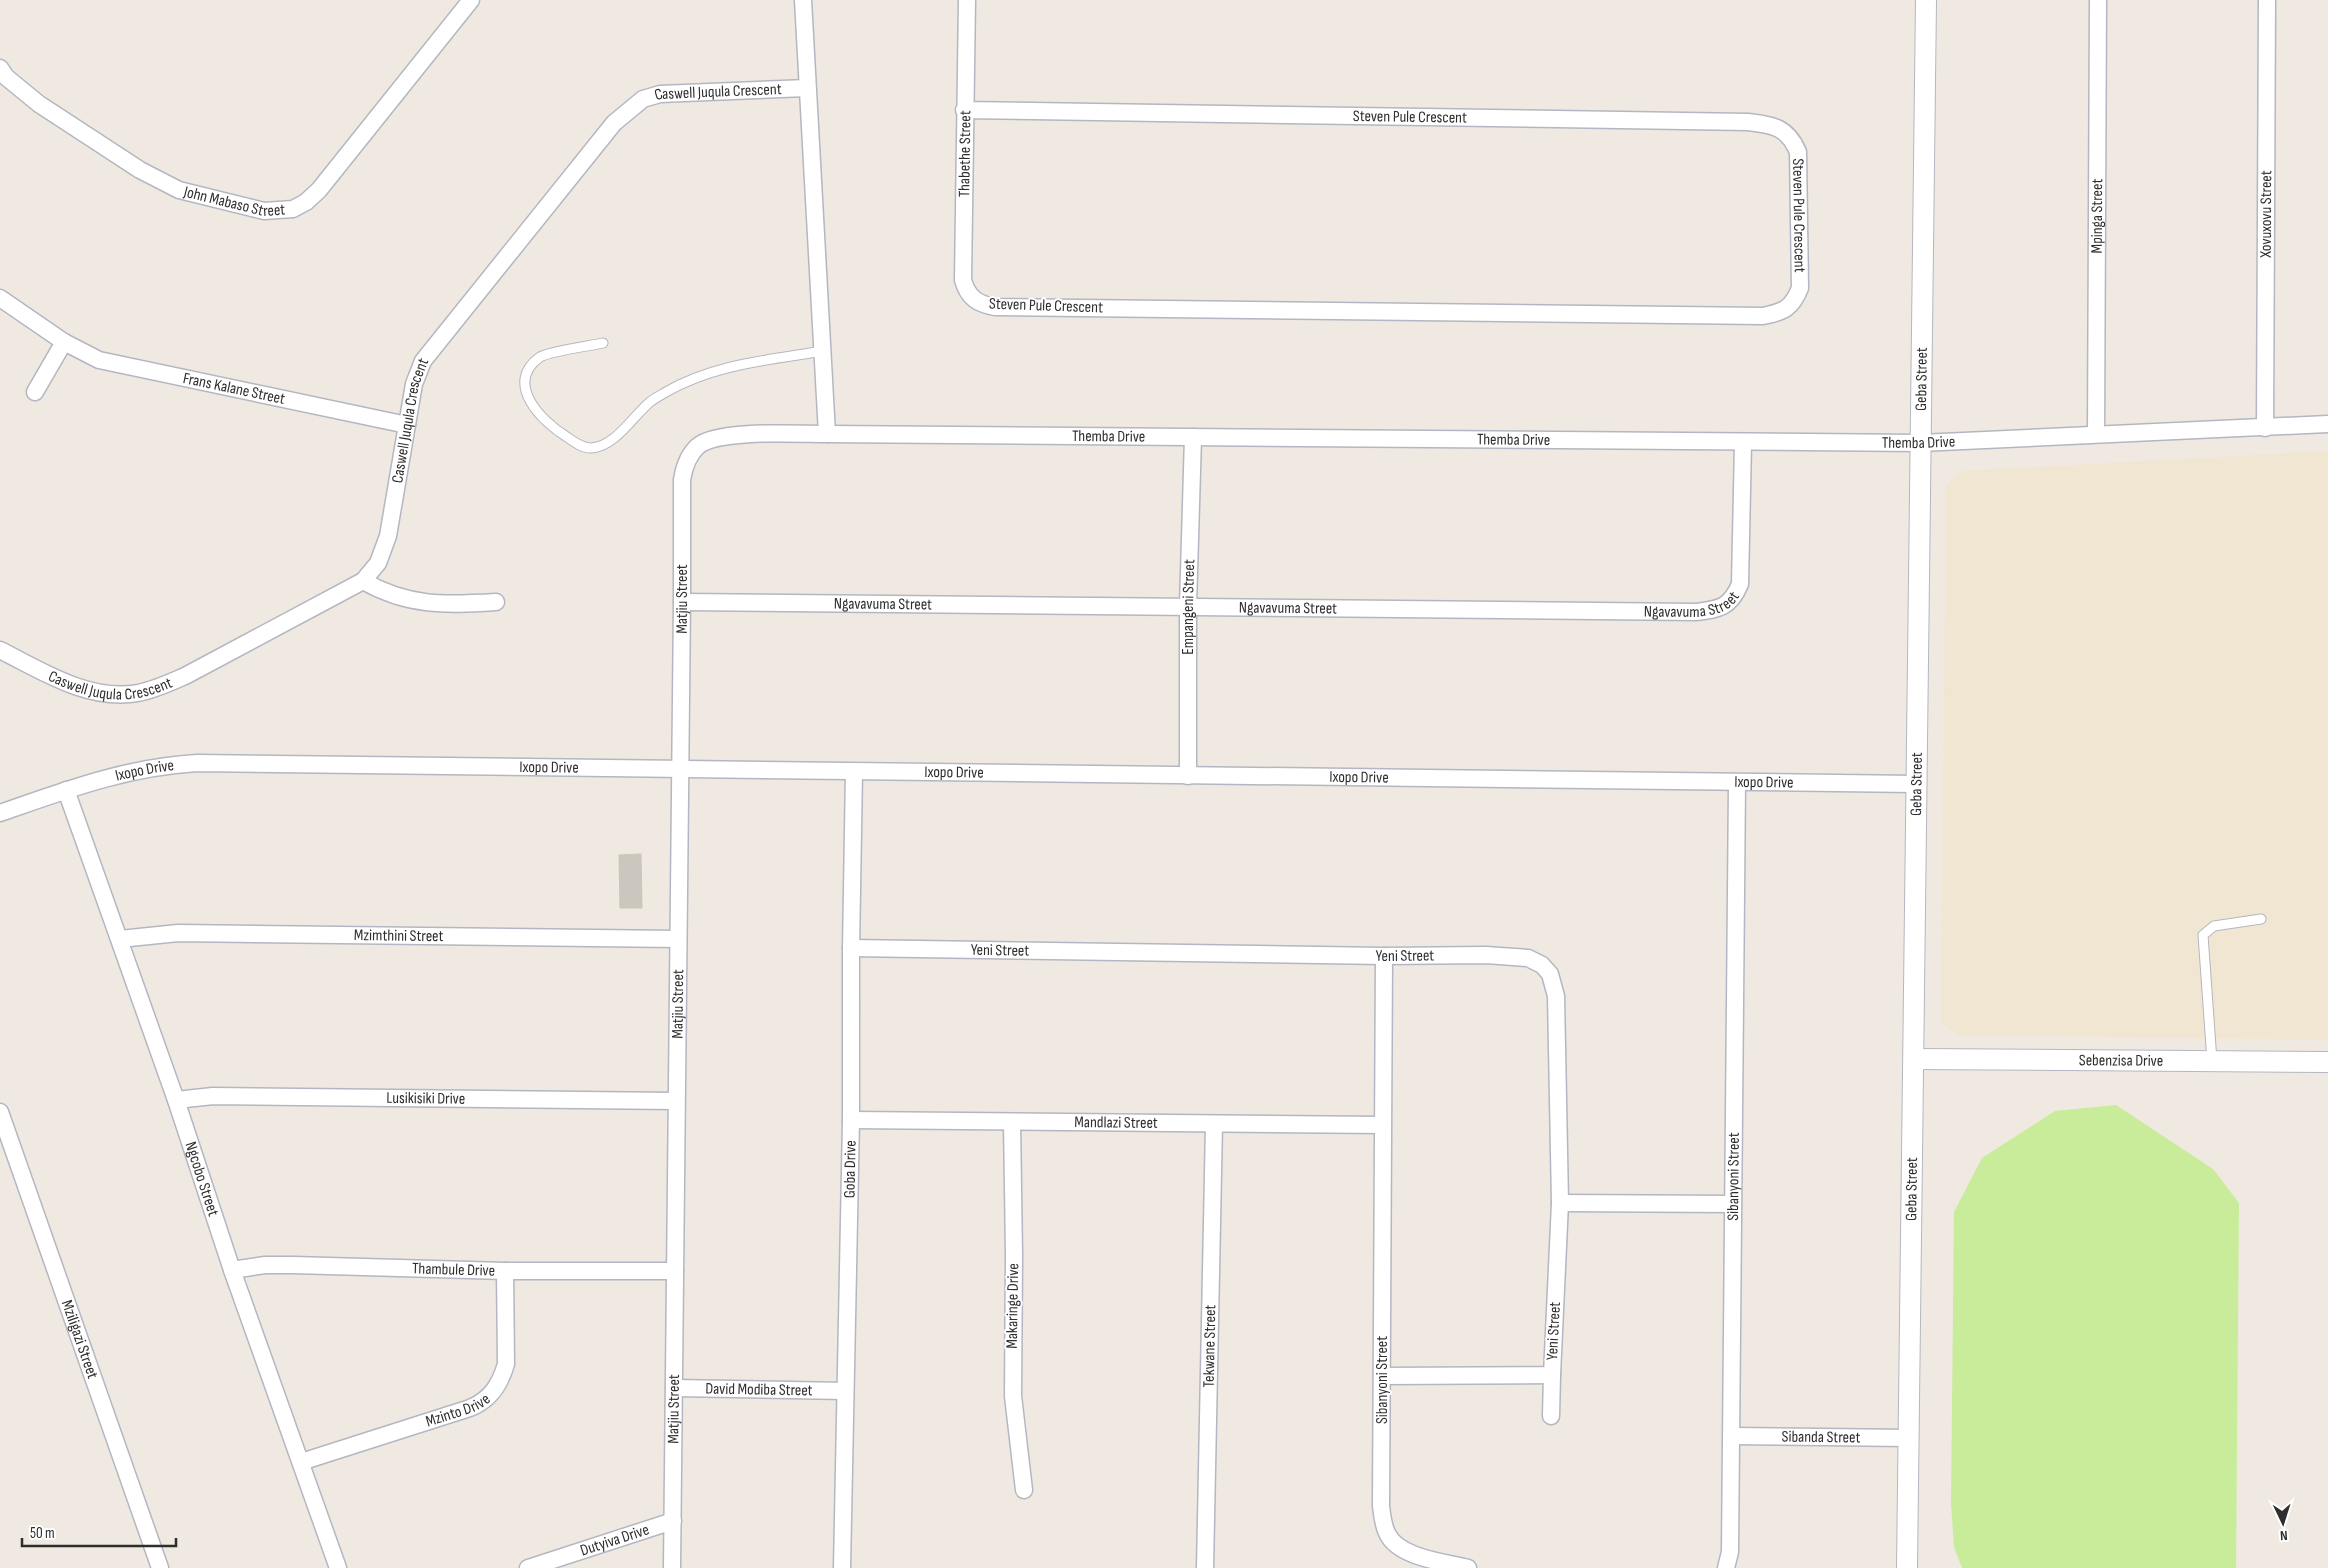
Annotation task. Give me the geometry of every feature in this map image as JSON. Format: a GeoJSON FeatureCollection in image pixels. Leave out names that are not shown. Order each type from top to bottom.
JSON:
{"type":"FeatureCollection","features":[{"type":"Feature","properties":{"kind":"street","name":"John Mabaso Street"},"geometry":{"type":"LineString","coordinates":[[0,68],[6,77],[39,104],[160,182],[200,197],[246,208],[279,211],[293,209],[306,202],[319,190],[471,0]]}},
{"type":"Feature","properties":{"kind":"street"},"geometry":{"type":"LineString","coordinates":[[803,0],[827,434]]}},
{"type":"Feature","properties":{"kind":"street","name":"Thabethe Street"},"geometry":{"type":"LineString","coordinates":[[967,0],[963,280],[966,291],[976,302]]}},
{"type":"Feature","properties":{"kind":"street","name":"Geba Street"},"geometry":{"type":"LineString","coordinates":[[1907,1568],[1915,1059],[1915,784],[1926,0]]}},
{"type":"Feature","properties":{"kind":"street","name":"Mpinga Street"},"geometry":{"type":"LineString","coordinates":[[2096,434],[2098,0]]}},
{"type":"Feature","properties":{"kind":"street","name":"Xovuxovu Street"},"geometry":{"type":"LineString","coordinates":[[2265,428],[2267,0]]}},
{"type":"Feature","properties":{"kind":"street","name":"Caswell Juqula Crescent"},"geometry":{"type":"LineString","coordinates":[[0,650],[70,684],[90,691],[114,695],[137,693],[159,687],[185,676],[363,581],[378,563],[388,536],[414,384],[423,361],[582,160],[626,111],[643,99],[660,94],[807,88]]}},
{"type":"Feature","properties":{"kind":"street","name":"Steven Pule Crescent"},"geometry":{"type":"LineString","coordinates":[[964,110],[1748,122],[1777,127],[1791,138],[1798,152],[1800,288],[1795,299],[1780,313],[1763,316],[995,308],[976,302]]}},
{"type":"Feature","properties":{"kind":"street","name":"Frans Kalane Street"},"geometry":{"type":"LineString","coordinates":[[0,298],[64,342],[98,360],[407,425]]}},
{"type":"Feature","properties":{"kind":"street"},"geometry":{"type":"LineString","coordinates":[[36,392],[64,342]]}},
{"type":"Feature","properties":{"kind":"street","name":"Themba Drive"},"geometry":{"type":"LineString","coordinates":[[699,445],[721,436],[827,434],[1920,443],[2328,424]]}},
{"type":"Feature","properties":{"kind":"street","name":"Empangeni Street"},"geometry":{"type":"LineString","coordinates":[[1188,776],[1188,606],[1193,438]]}},
{"type":"Feature","properties":{"kind":"street","name":"Ngavavuma Street"},"geometry":{"type":"LineString","coordinates":[[682,602],[1696,612],[1718,610],[1735,595],[1740,584],[1743,443]]}},
{"type":"Feature","properties":{"kind":"street","name":"Matjiu Street"},"geometry":{"type":"LineString","coordinates":[[672,1568],[681,768],[682,480],[685,465],[699,445]]}},
{"type":"Feature","properties":{"kind":"street"},"geometry":{"type":"LineString","coordinates":[[363,581],[386,593],[414,601],[450,604],[496,602]]}},
{"type":"Feature","properties":{"kind":"street","name":"Ixopo Drive"},"geometry":{"type":"LineString","coordinates":[[0,813],[66,790],[144,768],[197,763],[1915,784]]}},
{"type":"Feature","properties":{"kind":"street","name":"Goba Drive"},"geometry":{"type":"LineString","coordinates":[[842,1568],[854,772]]}},
{"type":"Feature","properties":{"kind":"street","name":"Sibanyoni Street"},"geometry":{"type":"LineString","coordinates":[[1726,1568],[1730,1552],[1732,1436],[1732,1204],[1737,783]]}},
{"type":"Feature","properties":{"kind":"street","name":"Ngcobo Street"},"geometry":{"type":"LineString","coordinates":[[66,790],[176,1100],[232,1270],[338,1568]]}},
{"type":"Feature","properties":{"kind":"street","name":"Mzimthini Street"},"geometry":{"type":"LineString","coordinates":[[120,940],[178,933],[678,939]]}},
{"type":"Feature","properties":{"kind":"street","name":"Yeni Street"},"geometry":{"type":"LineString","coordinates":[[850,948],[1384,956],[1486,955],[1528,958],[1542,965],[1550,974],[1556,996],[1560,1203],[1551,1416]]}},
{"type":"Feature","properties":{"kind":"street","name":"Sibanyoni Street"},"geometry":{"type":"LineString","coordinates":[[1384,956],[1381,1506],[1387,1535],[1400,1546],[1415,1556],[1468,1568]]}},
{"type":"Feature","properties":{"kind":"street","name":"Sebenzisa Drive"},"geometry":{"type":"LineString","coordinates":[[1915,1059],[2328,1062]]}},
{"type":"Feature","properties":{"kind":"street","name":"Lusikisiki Drive"},"geometry":{"type":"LineString","coordinates":[[176,1100],[213,1096],[676,1101]]}},
{"type":"Feature","properties":{"kind":"street","name":"Mziligazi Street"},"geometry":{"type":"LineString","coordinates":[[0,1112],[160,1568]]}},
{"type":"Feature","properties":{"kind":"street","name":"Mandlazi Street"},"geometry":{"type":"LineString","coordinates":[[850,1120],[1382,1125]]}},
{"type":"Feature","properties":{"kind":"street","name":"Makaringe Drive"},"geometry":{"type":"LineString","coordinates":[[1012,1122],[1014,1255],[1013,1396],[1024,1490]]}},
{"type":"Feature","properties":{"kind":"street","name":"Tekwane Street"},"geometry":{"type":"LineString","coordinates":[[1205,1568],[1214,1124]]}},
{"type":"Feature","properties":{"kind":"street"},"geometry":{"type":"LineString","coordinates":[[1560,1203],[1732,1204]]}},
{"type":"Feature","properties":{"kind":"street","name":"Thambule Drive"},"geometry":{"type":"LineString","coordinates":[[232,1270],[293,1265],[505,1271],[675,1271]]}},
{"type":"Feature","properties":{"kind":"street","name":"Mzinto Drive"},"geometry":{"type":"LineString","coordinates":[[301,1462],[470,1408],[490,1396],[503,1376],[506,1364],[505,1271]]}},
{"type":"Feature","properties":{"kind":"street","name":"Yeni Street"},"geometry":{"type":"LineString","coordinates":[[1382,1376],[1552,1375]]}},
{"type":"Feature","properties":{"kind":"street","name":"David Modiba Street"},"geometry":{"type":"LineString","coordinates":[[674,1388],[846,1391]]}},
{"type":"Feature","properties":{"kind":"street","name":"Sibanda Street"},"geometry":{"type":"LineString","coordinates":[[1732,1436],[1909,1438]]}},
{"type":"Feature","properties":{"kind":"street","name":"Dutyiva Drive"},"geometry":{"type":"LineString","coordinates":[[528,1568],[673,1520]]}},
{"type":"Feature","properties":{"kind":"lane"},"geometry":{"type":"LineString","coordinates":[[603,343],[542,356],[532,364],[526,377],[526,390],[536,412],[555,430],[577,444],[590,448],[600,446],[614,436],[650,402],[667,391],[713,370],[823,351]]}},
{"type":"Feature","properties":{"kind":"lane"},"geometry":{"type":"LineString","coordinates":[[2212,1061],[2203,934],[2214,926],[2261,919]]}},
{"type":"Feature","properties":{"kind":"shaded area"},"geometry":{"type":"Polygon","coordinates":[[[2328,451],[2328,1040],[1958,1035],[1941,1022],[1946,485],[1962,471],[2328,451]]]}},
{"type":"Feature","properties":{"kind":"green space"},"geometry":{"type":"Polygon","coordinates":[[[2116,1105],[2213,1169],[2239,1203],[2236,1568],[1962,1568],[1954,1547],[1951,1504],[1954,1212],[1982,1158],[2055,1111],[2116,1105]]]}},
{"type":"Feature","properties":{"kind":"building"},"geometry":{"type":"Polygon","coordinates":[[[641,854],[642,908],[620,908],[619,855],[641,854]]]}}]}
